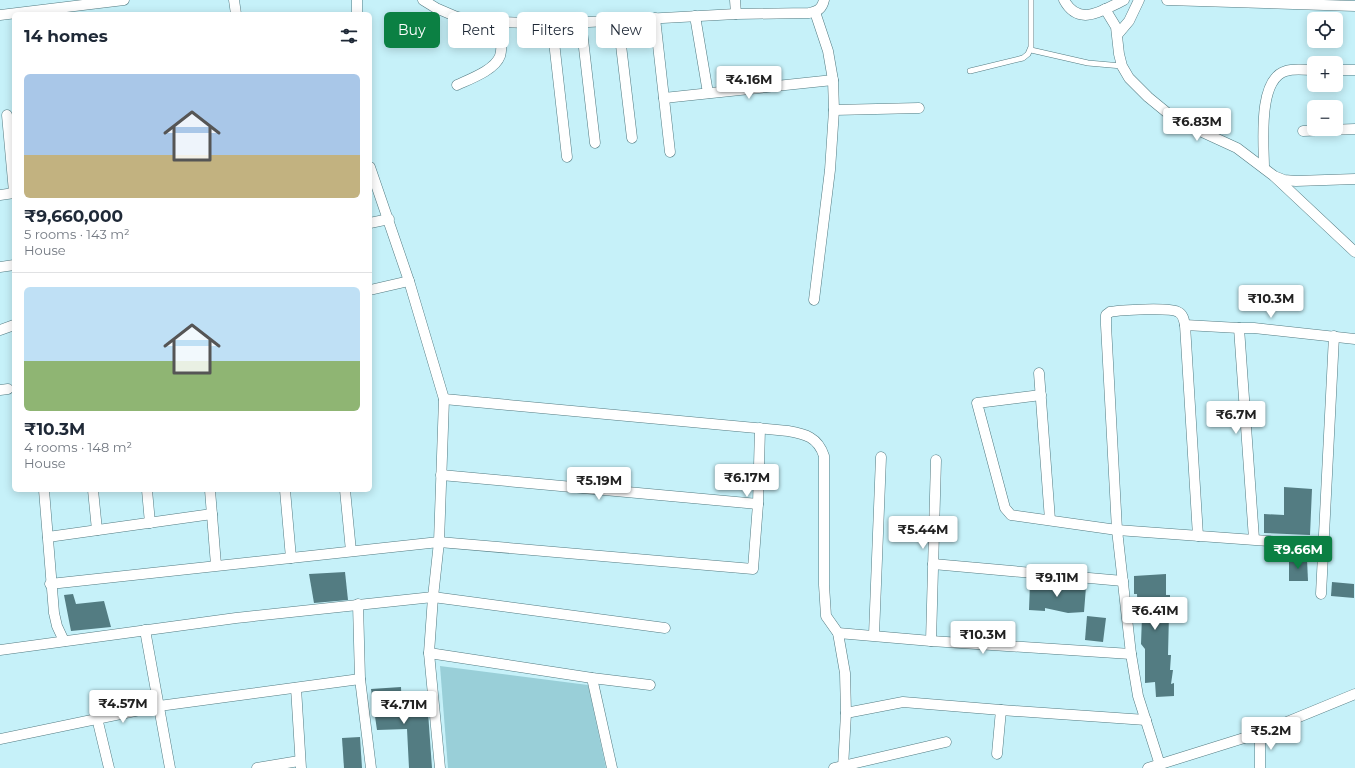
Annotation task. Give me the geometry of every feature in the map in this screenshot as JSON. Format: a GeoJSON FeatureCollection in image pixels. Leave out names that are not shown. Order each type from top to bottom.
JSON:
{"type":"FeatureCollection","features":[{"type":"Feature","properties":{"kind":"street"},"geometry":{"type":"LineString","coordinates":[[25,12],[124,0]]}},
{"type":"Feature","properties":{"kind":"street"},"geometry":{"type":"LineString","coordinates":[[234,0],[236,12]]}},
{"type":"Feature","properties":{"kind":"street"},"geometry":{"type":"LineString","coordinates":[[357,0],[357,12]]}},
{"type":"Feature","properties":{"kind":"street"},"geometry":{"type":"LineString","coordinates":[[423,0],[448,13]]}},
{"type":"Feature","properties":{"kind":"street"},"geometry":{"type":"LineString","coordinates":[[735,0],[736,14]]}},
{"type":"Feature","properties":{"kind":"street"},"geometry":{"type":"LineString","coordinates":[[656,18],[736,14],[809,13],[815,12],[822,6],[824,0]]}},
{"type":"Feature","properties":{"kind":"street"},"geometry":{"type":"LineString","coordinates":[[1064,0],[1068,8],[1077,14],[1085,16],[1094,14],[1124,0]]}},
{"type":"Feature","properties":{"kind":"street"},"geometry":{"type":"LineString","coordinates":[[1118,34],[1129,21],[1139,0]]}},
{"type":"Feature","properties":{"kind":"street"},"geometry":{"type":"LineString","coordinates":[[1167,0],[1355,6]]}},
{"type":"Feature","properties":{"kind":"street"},"geometry":{"type":"LineString","coordinates":[[1105,9],[1115,23],[1122,66],[1129,78],[1148,97],[1176,120],[1237,148],[1264,168],[1355,252]]}},
{"type":"Feature","properties":{"kind":"street"},"geometry":{"type":"LineString","coordinates":[[814,300],[830,170],[834,110],[833,80],[828,51],[815,12]]}},
{"type":"Feature","properties":{"kind":"street"},"geometry":{"type":"LineString","coordinates":[[0,15],[12,14]]}},
{"type":"Feature","properties":{"kind":"street"},"geometry":{"type":"LineString","coordinates":[[695,16],[708,93]]}},
{"type":"Feature","properties":{"kind":"street"},"geometry":{"type":"LineString","coordinates":[[656,27],[670,152]]}},
{"type":"Feature","properties":{"kind":"street"},"geometry":{"type":"LineString","coordinates":[[457,85],[491,68],[497,62],[501,48]]}},
{"type":"Feature","properties":{"kind":"street"},"geometry":{"type":"LineString","coordinates":[[555,48],[568,156]]}},
{"type":"Feature","properties":{"kind":"street"},"geometry":{"type":"LineString","coordinates":[[584,48],[595,143]]}},
{"type":"Feature","properties":{"kind":"street"},"geometry":{"type":"LineString","coordinates":[[621,48],[632,138]]}},
{"type":"Feature","properties":{"kind":"street"},"geometry":{"type":"LineString","coordinates":[[1264,168],[1264,111],[1270,86],[1277,76],[1286,70],[1307,70]]}},
{"type":"Feature","properties":{"kind":"street"},"geometry":{"type":"LineString","coordinates":[[1343,70],[1355,70]]}},
{"type":"Feature","properties":{"kind":"street"},"geometry":{"type":"LineString","coordinates":[[664,98],[833,80]]}},
{"type":"Feature","properties":{"kind":"street"},"geometry":{"type":"LineString","coordinates":[[834,110],[919,108]]}},
{"type":"Feature","properties":{"kind":"street"},"geometry":{"type":"LineString","coordinates":[[7,115],[12,171]]}},
{"type":"Feature","properties":{"kind":"street"},"geometry":{"type":"LineString","coordinates":[[1303,131],[1355,129]]}},
{"type":"Feature","properties":{"kind":"street"},"geometry":{"type":"LineString","coordinates":[[372,172],[409,281],[444,399],[439,542],[432,597],[429,653],[440,768]]}},
{"type":"Feature","properties":{"kind":"street"},"geometry":{"type":"LineString","coordinates":[[1274,176],[1284,180],[1296,181],[1355,179]]}},
{"type":"Feature","properties":{"kind":"street"},"geometry":{"type":"LineString","coordinates":[[0,195],[12,193]]}},
{"type":"Feature","properties":{"kind":"street"},"geometry":{"type":"LineString","coordinates":[[372,223],[389,219]]}},
{"type":"Feature","properties":{"kind":"street"},"geometry":{"type":"LineString","coordinates":[[0,267],[12,265]]}},
{"type":"Feature","properties":{"kind":"street"},"geometry":{"type":"LineString","coordinates":[[372,290],[409,281]]}},
{"type":"Feature","properties":{"kind":"street"},"geometry":{"type":"LineString","coordinates":[[1160,765],[1138,696],[1131,654],[1117,530],[1106,315],[1110,312],[1173,310],[1178,311],[1182,315],[1185,325],[1198,536]]}},
{"type":"Feature","properties":{"kind":"street"},"geometry":{"type":"LineString","coordinates":[[1185,325],[1254,328],[1355,339]]}},
{"type":"Feature","properties":{"kind":"street"},"geometry":{"type":"LineString","coordinates":[[0,330],[12,327]]}},
{"type":"Feature","properties":{"kind":"street"},"geometry":{"type":"LineString","coordinates":[[1239,328],[1254,539]]}},
{"type":"Feature","properties":{"kind":"street"},"geometry":{"type":"LineString","coordinates":[[1322,594],[1323,545],[1334,336]]}},
{"type":"Feature","properties":{"kind":"street"},"geometry":{"type":"LineString","coordinates":[[1039,373],[1050,520]]}},
{"type":"Feature","properties":{"kind":"street"},"geometry":{"type":"LineString","coordinates":[[1041,395],[977,403],[1005,508],[1011,515],[1117,530],[1323,545]]}},
{"type":"Feature","properties":{"kind":"street"},"geometry":{"type":"LineString","coordinates":[[444,399],[760,428],[801,433],[811,437],[822,448],[824,456],[824,585],[826,616],[838,633],[845,673],[846,713],[840,767],[946,742]]}},
{"type":"Feature","properties":{"kind":"street"},"geometry":{"type":"LineString","coordinates":[[50,584],[439,542],[753,570],[758,504],[760,428]]}},
{"type":"Feature","properties":{"kind":"street"},"geometry":{"type":"LineString","coordinates":[[874,635],[881,457]]}},
{"type":"Feature","properties":{"kind":"street"},"geometry":{"type":"LineString","coordinates":[[931,641],[936,460]]}},
{"type":"Feature","properties":{"kind":"street"},"geometry":{"type":"LineString","coordinates":[[441,475],[758,504]]}},
{"type":"Feature","properties":{"kind":"street"},"geometry":{"type":"LineString","coordinates":[[44,492],[50,584],[57,626],[64,641]]}},
{"type":"Feature","properties":{"kind":"street"},"geometry":{"type":"LineString","coordinates":[[93,492],[97,530]]}},
{"type":"Feature","properties":{"kind":"street"},"geometry":{"type":"LineString","coordinates":[[147,492],[150,522]]}},
{"type":"Feature","properties":{"kind":"street"},"geometry":{"type":"LineString","coordinates":[[210,492],[216,565]]}},
{"type":"Feature","properties":{"kind":"street"},"geometry":{"type":"LineString","coordinates":[[285,492],[291,558]]}},
{"type":"Feature","properties":{"kind":"street"},"geometry":{"type":"LineString","coordinates":[[345,492],[351,551]]}},
{"type":"Feature","properties":{"kind":"street"},"geometry":{"type":"LineString","coordinates":[[48,537],[212,514]]}},
{"type":"Feature","properties":{"kind":"street"},"geometry":{"type":"LineString","coordinates":[[933,564],[1123,581]]}},
{"type":"Feature","properties":{"kind":"street"},"geometry":{"type":"LineString","coordinates":[[0,650],[236,618],[432,597],[665,628]]}},
{"type":"Feature","properties":{"kind":"street"},"geometry":{"type":"LineString","coordinates":[[358,604],[360,679],[371,768]]}},
{"type":"Feature","properties":{"kind":"street"},"geometry":{"type":"LineString","coordinates":[[145,630],[170,768]]}},
{"type":"Feature","properties":{"kind":"street"},"geometry":{"type":"LineString","coordinates":[[838,633],[931,641],[1131,654]]}},
{"type":"Feature","properties":{"kind":"street"},"geometry":{"type":"LineString","coordinates":[[429,653],[650,686]]}},
{"type":"Feature","properties":{"kind":"street"},"geometry":{"type":"LineString","coordinates":[[592,678],[612,768]]}},
{"type":"Feature","properties":{"kind":"street"},"geometry":{"type":"LineString","coordinates":[[0,739],[159,706],[360,679]]}},
{"type":"Feature","properties":{"kind":"street"},"geometry":{"type":"LineString","coordinates":[[258,768],[300,764],[296,688]]}},
{"type":"Feature","properties":{"kind":"street"},"geometry":{"type":"LineString","coordinates":[[1148,768],[1260,733],[1355,694]]}},
{"type":"Feature","properties":{"kind":"street"},"geometry":{"type":"LineString","coordinates":[[846,713],[903,702],[1146,720]]}},
{"type":"Feature","properties":{"kind":"street"},"geometry":{"type":"LineString","coordinates":[[997,754],[1001,710]]}},
{"type":"Feature","properties":{"kind":"street"},"geometry":{"type":"LineString","coordinates":[[97,718],[109,768]]}},
{"type":"Feature","properties":{"kind":"street"},"geometry":{"type":"LineString","coordinates":[[1260,733],[1260,768]]}},
{"type":"Feature","properties":{"kind":"lane"},"geometry":{"type":"LineString","coordinates":[[970,71],[1023,58],[1030,50],[1031,0]]}},
{"type":"Feature","properties":{"kind":"lane"},"geometry":{"type":"LineString","coordinates":[[1030,50],[1088,63],[1122,66]]}},
{"type":"Feature","properties":{"kind":"shaded area"},"geometry":{"type":"Polygon","coordinates":[[[440,666],[588,685],[606,768],[448,768],[440,666]]]}},
{"type":"Feature","properties":{"kind":"building"},"geometry":{"type":"Polygon","coordinates":[[[1284,487],[1312,489],[1310,535],[1264,533],[1264,514],[1284,515],[1284,487]]]}},
{"type":"Feature","properties":{"kind":"building"},"geometry":{"type":"Polygon","coordinates":[[[1289,559],[1307,559],[1308,581],[1289,581],[1289,559]]]}},
{"type":"Feature","properties":{"kind":"building"},"geometry":{"type":"Polygon","coordinates":[[[345,572],[348,600],[314,603],[309,574],[345,572]]]}},
{"type":"Feature","properties":{"kind":"building"},"geometry":{"type":"Polygon","coordinates":[[[1166,574],[1166,595],[1170,595],[1168,655],[1171,655],[1170,670],[1173,670],[1171,684],[1174,683],[1174,696],[1156,697],[1155,682],[1145,683],[1145,649],[1141,644],[1142,616],[1138,616],[1137,594],[1134,594],[1134,576],[1166,574]]]}},
{"type":"Feature","properties":{"kind":"building"},"geometry":{"type":"Polygon","coordinates":[[[1332,582],[1354,584],[1354,598],[1331,596],[1332,582]]]}},
{"type":"Feature","properties":{"kind":"building"},"geometry":{"type":"Polygon","coordinates":[[[1030,583],[1047,584],[1047,586],[1086,587],[1084,612],[1068,613],[1045,608],[1045,611],[1029,610],[1030,583]]]}},
{"type":"Feature","properties":{"kind":"building"},"geometry":{"type":"Polygon","coordinates":[[[73,594],[76,604],[104,601],[111,627],[71,631],[64,595],[73,594]]]}},
{"type":"Feature","properties":{"kind":"building"},"geometry":{"type":"Polygon","coordinates":[[[1087,616],[1106,618],[1103,642],[1085,640],[1087,616]]]}},
{"type":"Feature","properties":{"kind":"building"},"geometry":{"type":"Polygon","coordinates":[[[401,687],[402,713],[428,712],[432,768],[409,768],[407,729],[377,730],[371,689],[401,687]]]}},
{"type":"Feature","properties":{"kind":"building"},"geometry":{"type":"Polygon","coordinates":[[[360,737],[362,768],[344,768],[342,738],[360,737]]]}}]}
